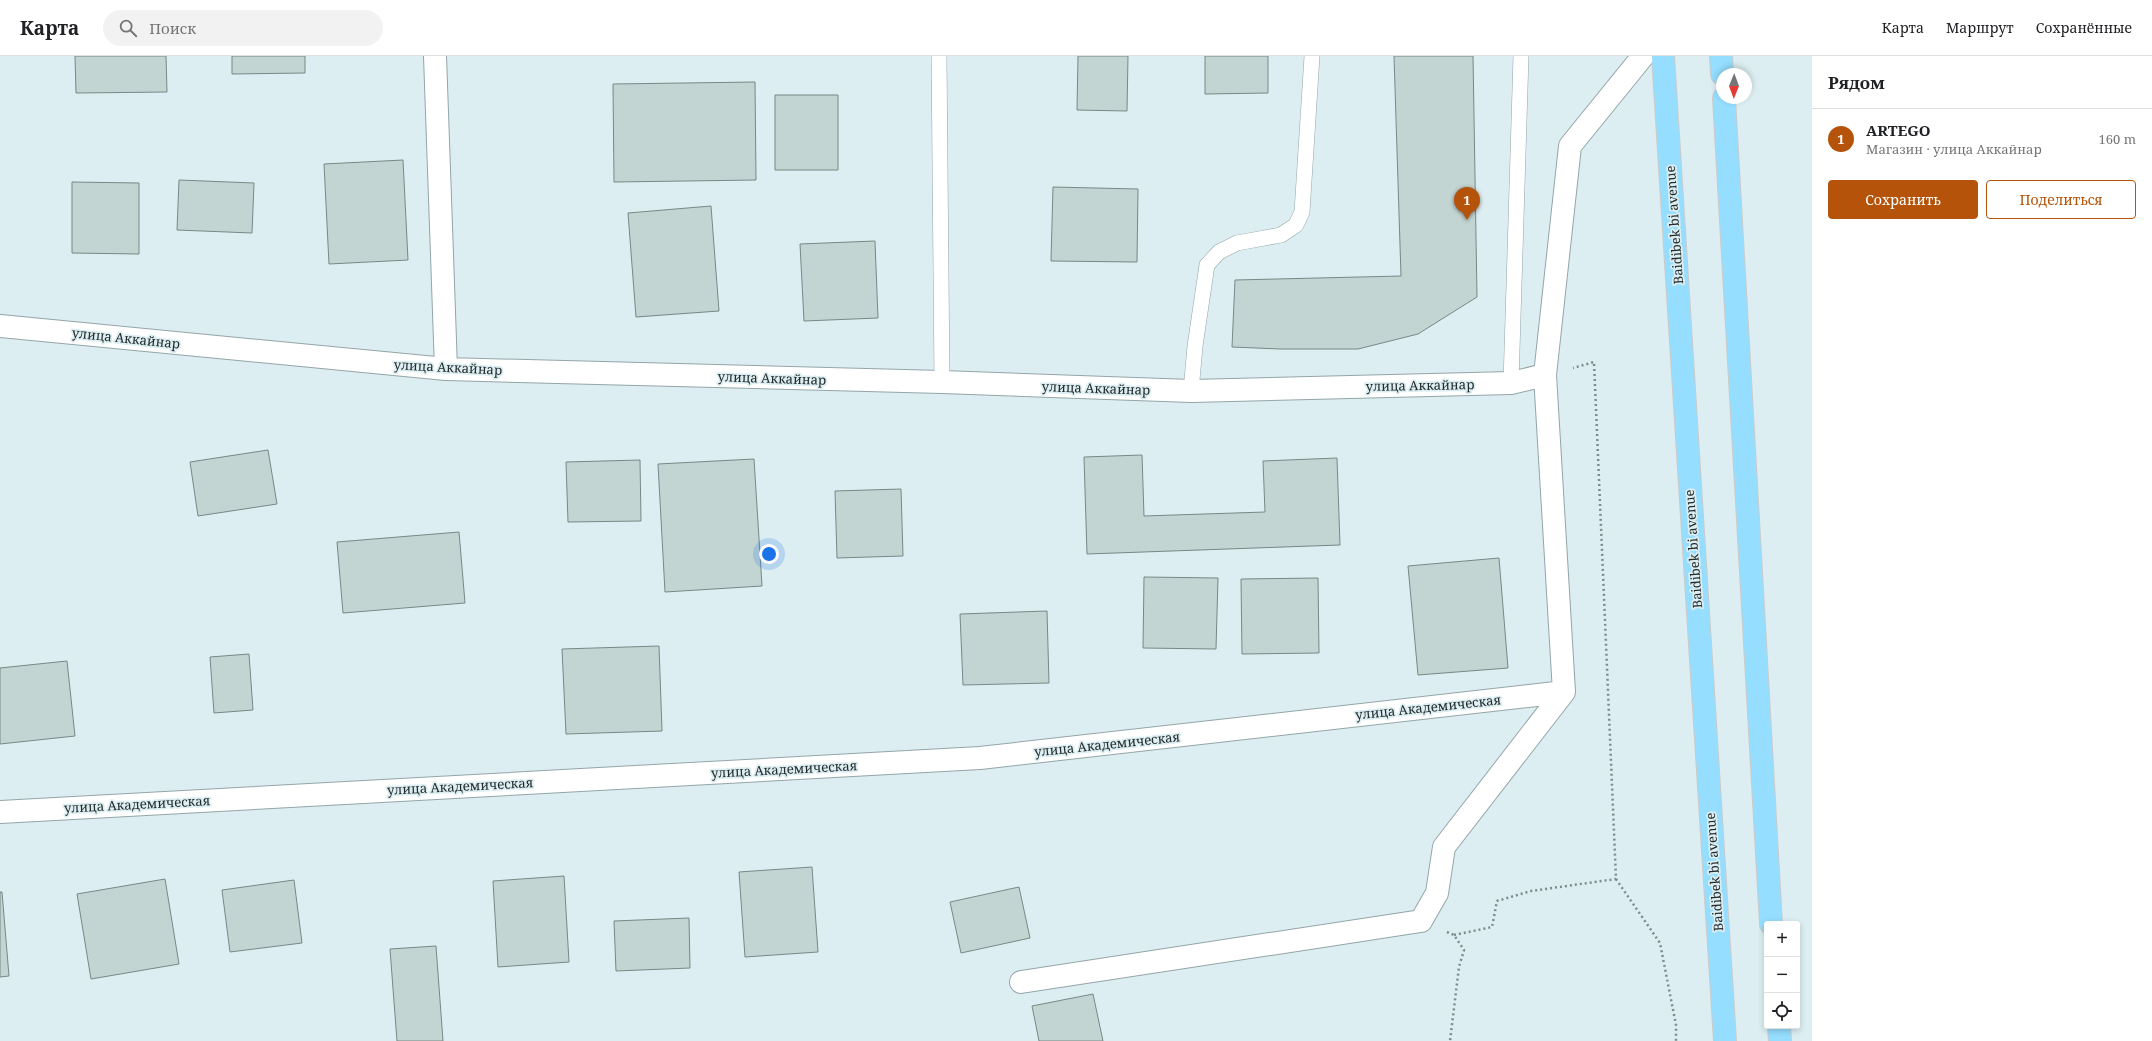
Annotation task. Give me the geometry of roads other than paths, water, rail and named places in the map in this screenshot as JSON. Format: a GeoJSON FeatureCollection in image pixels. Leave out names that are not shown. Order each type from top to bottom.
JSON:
{"type":"FeatureCollection","features":[{"type":"Feature","properties":{"kind":"main road","name":"Baidibek bi avenue"},"geometry":{"type":"LineString","coordinates":[[1663,56],[1726,1041]]}},
{"type":"Feature","properties":{"kind":"main road"},"geometry":{"type":"LineString","coordinates":[[1721,56],[1722,68]]}},
{"type":"Feature","properties":{"kind":"main road"},"geometry":{"type":"LineString","coordinates":[[1724,104],[1771,921]]}},
{"type":"Feature","properties":{"kind":"main road"},"geometry":{"type":"LineString","coordinates":[[1779,1029],[1780,1041]]}},
{"type":"Feature","properties":{"kind":"street"},"geometry":{"type":"LineString","coordinates":[[435,56],[446,369]]}},
{"type":"Feature","properties":{"kind":"street"},"geometry":{"type":"LineString","coordinates":[[1021,982],[1421,921],[1437,893],[1444,847],[1564,692],[1545,375],[1570,146],[1643,56]]}},
{"type":"Feature","properties":{"kind":"street","name":"улица Аккайнар"},"geometry":{"type":"LineString","coordinates":[[0,326],[446,369],[942,382],[1191,391],[1511,383],[1545,375]]}},
{"type":"Feature","properties":{"kind":"street","name":"улица Академическая"},"geometry":{"type":"LineString","coordinates":[[0,812],[980,758],[1564,692]]}},
{"type":"Feature","properties":{"kind":"lane"},"geometry":{"type":"LineString","coordinates":[[939,56],[942,382]]}},
{"type":"Feature","properties":{"kind":"lane"},"geometry":{"type":"LineString","coordinates":[[1191,391],[1195,346],[1207,265],[1219,252],[1237,244],[1281,235],[1296,225],[1302,212],[1312,56]]}},
{"type":"Feature","properties":{"kind":"lane"},"geometry":{"type":"LineString","coordinates":[[1511,383],[1521,56]]}},
{"type":"Feature","properties":{"kind":"place","name":"ARTEGO"},"geometry":{"type":"Point","coordinates":[1467,220]}}]}
